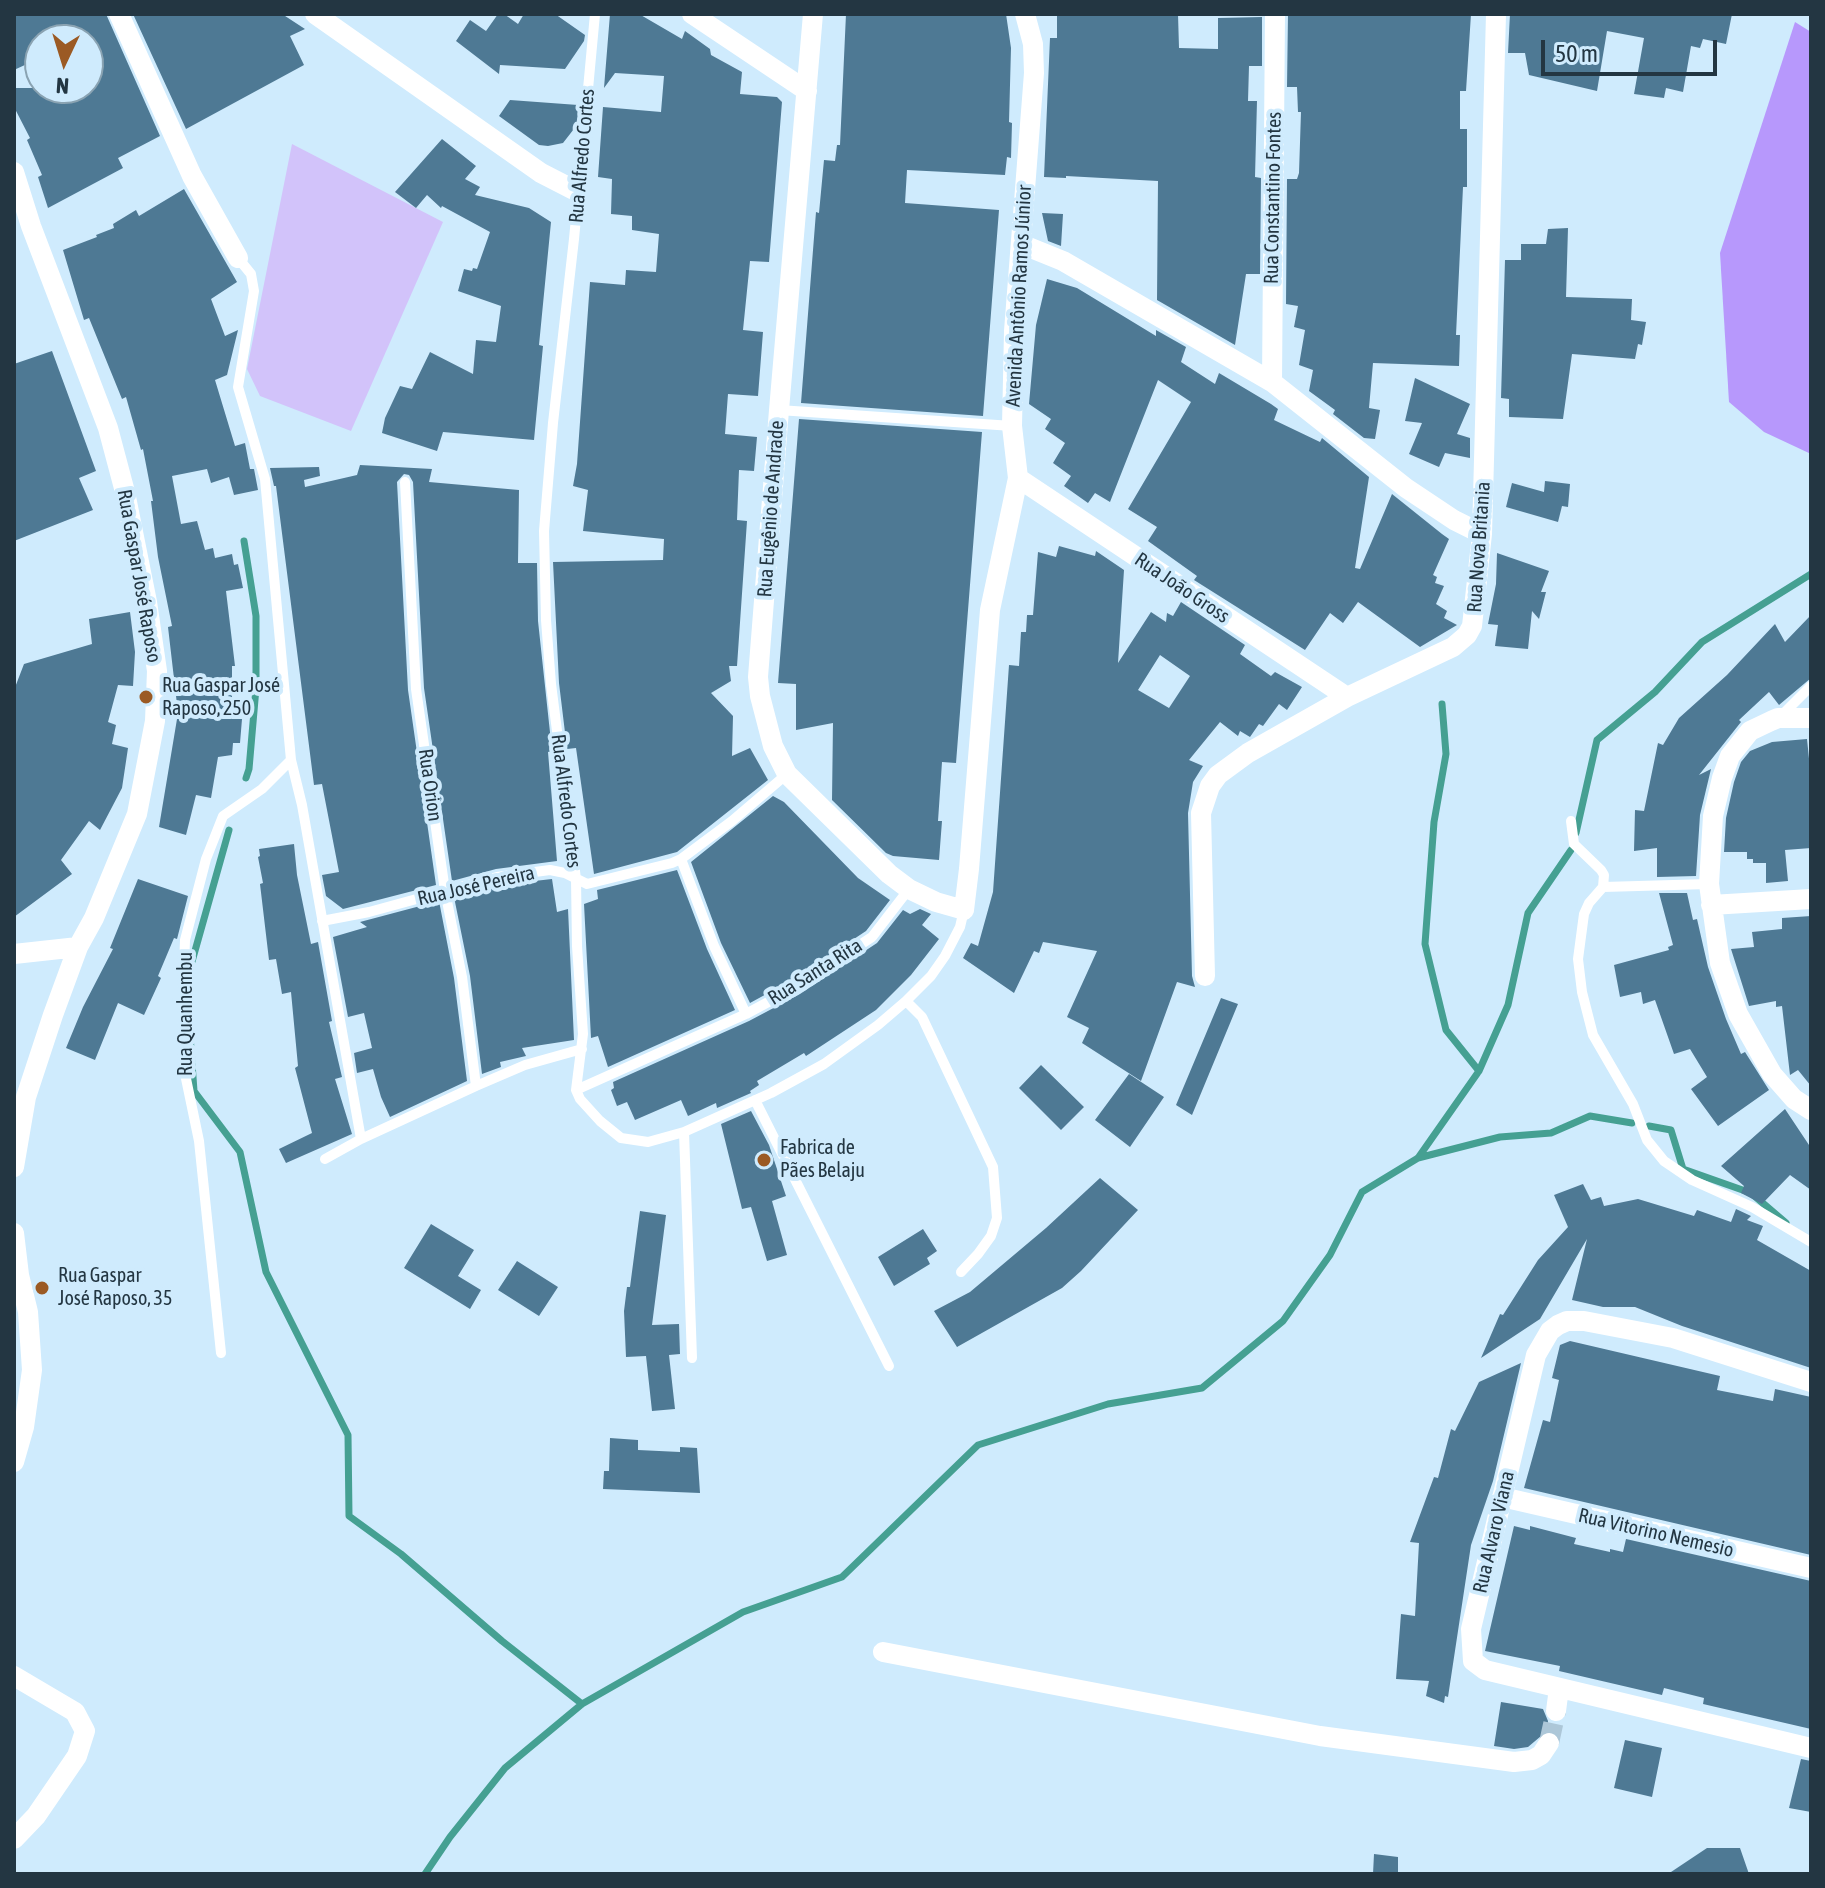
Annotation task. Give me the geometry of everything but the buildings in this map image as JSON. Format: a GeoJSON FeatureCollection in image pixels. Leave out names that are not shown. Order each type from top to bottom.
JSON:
{"type":"FeatureCollection","features":[{"type":"Feature","properties":{"kind":"street"},"geometry":{"type":"LineString","coordinates":[[119,14],[192,176],[238,258]]}},
{"type":"Feature","properties":{"kind":"street"},"geometry":{"type":"LineString","coordinates":[[315,14],[541,173],[578,192]]}},
{"type":"Feature","properties":{"kind":"street"},"geometry":{"type":"LineString","coordinates":[[692,14],[807,91]]}},
{"type":"Feature","properties":{"kind":"street","name":"Rua Eugênio de Andrade"},"geometry":{"type":"LineString","coordinates":[[813,14],[758,677],[765,720],[773,746],[787,774],[889,874],[909,889],[936,902],[964,910]]}},
{"type":"Feature","properties":{"kind":"street","name":"Avenida Antônio Ramos Júnior"},"geometry":{"type":"LineString","coordinates":[[964,910],[990,610],[1018,478],[1012,426],[1014,331],[1034,73],[1033,44],[1025,14]]}},
{"type":"Feature","properties":{"kind":"street","name":"Rua Constantino Fontes"},"geometry":{"type":"LineString","coordinates":[[1272,382],[1275,14]]}},
{"type":"Feature","properties":{"kind":"street","name":"Rua Nova Britania"},"geometry":{"type":"LineString","coordinates":[[1205,976],[1201,813],[1204,796],[1218,775],[1238,760],[1347,697],[1435,657],[1467,635],[1474,619],[1482,534],[1496,14]]}},
{"type":"Feature","properties":{"kind":"street","name":"Rua Gaspar José Raposo"},"geometry":{"type":"LineString","coordinates":[[14,172],[31,226],[108,428],[141,575],[157,671],[155,721],[137,814],[94,918],[78,947],[26,1097],[14,1167]]}},
{"type":"Feature","properties":{"kind":"street"},"geometry":{"type":"LineString","coordinates":[[1021,244],[1063,261],[1272,382],[1406,488],[1454,520],[1482,534]]}},
{"type":"Feature","properties":{"kind":"street","name":"Rua João Gross"},"geometry":{"type":"LineString","coordinates":[[1018,478],[1347,697]]}},
{"type":"Feature","properties":{"kind":"street"},"geometry":{"type":"LineString","coordinates":[[1811,718],[1778,718],[1750,731],[1730,756],[1713,816],[1710,894],[1720,963],[1738,1014],[1772,1074],[1794,1099],[1811,1110]]}},
{"type":"Feature","properties":{"kind":"street"},"geometry":{"type":"LineString","coordinates":[[1710,894],[1811,899]]}},
{"type":"Feature","properties":{"kind":"street"},"geometry":{"type":"LineString","coordinates":[[14,954],[78,947]]}},
{"type":"Feature","properties":{"kind":"street"},"geometry":{"type":"LineString","coordinates":[[14,1233],[16,1276],[28,1312],[32,1370],[24,1427],[14,1462]]}},
{"type":"Feature","properties":{"kind":"street","name":"Rua Alvaro Viana"},"geometry":{"type":"LineString","coordinates":[[1811,1382],[1673,1338],[1584,1321],[1567,1321],[1550,1331],[1536,1355],[1471,1629],[1473,1661],[1485,1670],[1811,1748]]}},
{"type":"Feature","properties":{"kind":"street","name":"Rua Vitorino Nemesio"},"geometry":{"type":"LineString","coordinates":[[1502,1497],[1811,1568]]}},
{"type":"Feature","properties":{"kind":"street"},"geometry":{"type":"LineString","coordinates":[[883,1652],[1320,1736],[1514,1762],[1532,1760],[1541,1755],[1549,1743]]}},
{"type":"Feature","properties":{"kind":"street"},"geometry":{"type":"LineString","coordinates":[[14,1676],[75,1712],[85,1731],[77,1756],[36,1816],[14,1839]]}},
{"type":"Feature","properties":{"kind":"street"},"geometry":{"type":"LineString","coordinates":[[1556,1711],[1559,1688]]}},
{"type":"Feature","properties":{"kind":"lane","name":"Rua Alfredo Cortes"},"geometry":{"type":"LineString","coordinates":[[576,1090],[582,1049],[576,879],[547,642],[544,531],[595,14]]}},
{"type":"Feature","properties":{"kind":"lane"},"geometry":{"type":"LineString","coordinates":[[238,258],[251,274],[254,291],[238,387],[262,468],[291,760],[299,785],[361,1139]]}},
{"type":"Feature","properties":{"kind":"lane"},"geometry":{"type":"LineString","coordinates":[[779,410],[1012,426]]}},
{"type":"Feature","properties":{"kind":"lane","name":"Rua Orion"},"geometry":{"type":"LineString","coordinates":[[405,482],[416,689],[445,891],[462,977],[476,1086]]}},
{"type":"Feature","properties":{"kind":"lane"},"geometry":{"type":"LineString","coordinates":[[1778,718],[1811,686]]}},
{"type":"Feature","properties":{"kind":"lane","name":"Rua Quanhembu"},"geometry":{"type":"LineString","coordinates":[[221,1353],[199,1141],[184,1069],[188,1002],[185,940],[206,859],[223,816],[262,789],[291,760]]}},
{"type":"Feature","properties":{"kind":"lane","name":"Rua José Pereira"},"geometry":{"type":"LineString","coordinates":[[322,921],[497,877],[550,870],[565,873],[587,884],[681,859],[787,774]]}},
{"type":"Feature","properties":{"kind":"lane"},"geometry":{"type":"LineString","coordinates":[[1571,821],[1574,844],[1604,875],[1603,887],[1584,914],[1578,959],[1582,992],[1593,1035],[1633,1104],[1647,1140],[1677,1171],[1764,1213],[1811,1242]]}},
{"type":"Feature","properties":{"kind":"lane","name":"Rua Santa Rita"},"geometry":{"type":"LineString","coordinates":[[681,859],[714,946],[746,1014]]}},
{"type":"Feature","properties":{"kind":"lane"},"geometry":{"type":"LineString","coordinates":[[1603,887],[1710,894]]}},
{"type":"Feature","properties":{"kind":"lane","name":"Rua Santa Rita"},"geometry":{"type":"LineString","coordinates":[[576,1090],[746,1014],[818,974],[872,937],[909,889]]}},
{"type":"Feature","properties":{"kind":"lane"},"geometry":{"type":"LineString","coordinates":[[576,1090],[587,1109],[621,1138],[634,1141],[658,1141],[755,1100],[824,1064],[906,1001],[931,976],[945,956],[960,927],[964,910]]}},
{"type":"Feature","properties":{"kind":"lane"},"geometry":{"type":"LineString","coordinates":[[906,1001],[922,1017],[993,1167],[997,1218],[984,1245],[961,1272]]}},
{"type":"Feature","properties":{"kind":"lane"},"geometry":{"type":"LineString","coordinates":[[325,1159],[361,1139],[525,1065],[582,1049]]}},
{"type":"Feature","properties":{"kind":"lane"},"geometry":{"type":"LineString","coordinates":[[755,1100],[889,1366]]}},
{"type":"Feature","properties":{"kind":"lane"},"geometry":{"type":"LineString","coordinates":[[684,1132],[692,1358]]}},
{"type":"Feature","properties":{"kind":"shaded area"},"geometry":{"type":"Polygon","coordinates":[[[1795,22],[1811,32],[1811,454],[1764,432],[1729,402],[1720,253],[1795,22]]]}},
{"type":"Feature","properties":{"kind":"shaded area"},"geometry":{"type":"Polygon","coordinates":[[[292,144],[443,222],[351,431],[260,396],[247,369],[292,144]]]}},
{"type":"Feature","properties":{"kind":"waterway"},"geometry":{"type":"LineString","coordinates":[[244,541],[256,616],[256,688],[246,778]]}},
{"type":"Feature","properties":{"kind":"waterway"},"geometry":{"type":"LineString","coordinates":[[1576,833],[1597,740],[1655,692],[1702,642],[1811,574]]}},
{"type":"Feature","properties":{"kind":"waterway"},"geometry":{"type":"LineString","coordinates":[[425,1874],[505,1768],[582,1704],[743,1612],[842,1577],[978,1445],[1108,1404],[1202,1388],[1283,1321],[1330,1255],[1362,1192],[1418,1158],[1479,1071],[1446,1030],[1425,944],[1434,822],[1446,754],[1442,704]]}},
{"type":"Feature","properties":{"kind":"waterway"},"geometry":{"type":"LineString","coordinates":[[191,991],[191,965],[229,830]]}},
{"type":"Feature","properties":{"kind":"waterway"},"geometry":{"type":"LineString","coordinates":[[1479,1071],[1508,1005],[1528,913],[1571,850]]}},
{"type":"Feature","properties":{"kind":"waterway"},"geometry":{"type":"LineString","coordinates":[[190,1035],[194,1091],[240,1152],[266,1272],[348,1435],[349,1516],[401,1554],[502,1641],[582,1704]]}},
{"type":"Feature","properties":{"kind":"waterway"},"geometry":{"type":"LineString","coordinates":[[1418,1158],[1500,1137],[1551,1133],[1590,1116],[1632,1123]]}},
{"type":"Feature","properties":{"kind":"waterway"},"geometry":{"type":"LineString","coordinates":[[1649,1126],[1671,1130],[1683,1169],[1751,1193],[1786,1223]]}},
{"type":"Feature","properties":{"kind":"tunnel"},"geometry":{"type":"LineString","coordinates":[[1549,1743],[1556,1711]]}},
{"type":"Feature","properties":{"kind":"place","name":"Rua Gaspar José Raposo, 250"},"geometry":{"type":"Point","coordinates":[146,697]}},
{"type":"Feature","properties":{"kind":"place","name":"Fabrica de Pães Belaju"},"geometry":{"type":"Point","coordinates":[764,1160]}},
{"type":"Feature","properties":{"kind":"place","name":"Rua Gaspar José Raposo, 35"},"geometry":{"type":"Point","coordinates":[42,1288]}}]}
